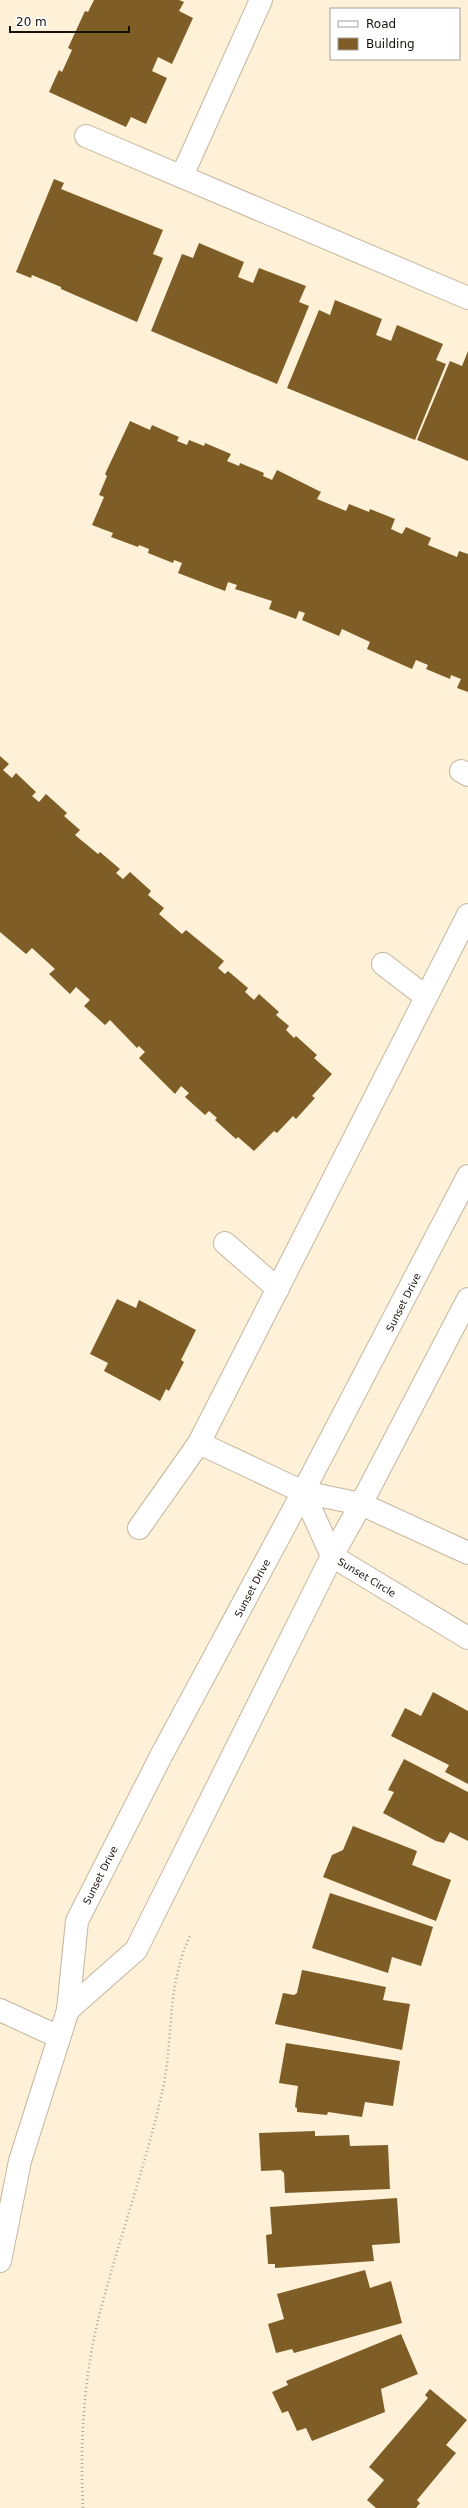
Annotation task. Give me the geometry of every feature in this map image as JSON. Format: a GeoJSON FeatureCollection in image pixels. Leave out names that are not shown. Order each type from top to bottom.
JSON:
{"type":"FeatureCollection","features":[{"type":"Feature","properties":{"kind":"street"},"geometry":{"type":"LineString","coordinates":[[182,176],[261,0]]}},
{"type":"Feature","properties":{"kind":"street"},"geometry":{"type":"LineString","coordinates":[[86,136],[468,298]]}},
{"type":"Feature","properties":{"kind":"street"},"geometry":{"type":"LineString","coordinates":[[139,1528],[199,1443],[468,915]]}},
{"type":"Feature","properties":{"kind":"street"},"geometry":{"type":"LineString","coordinates":[[383,964],[426,997]]}},
{"type":"Feature","properties":{"kind":"street","name":"Sunset Drive"},"geometry":{"type":"LineString","coordinates":[[0,2261],[20,2160],[68,2010],[77,1921],[161,1756],[303,1492],[468,1176]]}},
{"type":"Feature","properties":{"kind":"street"},"geometry":{"type":"LineString","coordinates":[[225,1243],[278,1289]]}},
{"type":"Feature","properties":{"kind":"street"},"geometry":{"type":"LineString","coordinates":[[68,2010],[136,1950],[332,1556],[361,1504],[468,1299]]}},
{"type":"Feature","properties":{"kind":"street"},"geometry":{"type":"LineString","coordinates":[[199,1443],[303,1492],[361,1504],[468,1553]]}},
{"type":"Feature","properties":{"kind":"street","name":"Sunset Circle"},"geometry":{"type":"LineString","coordinates":[[303,1492],[332,1556],[468,1638]]}},
{"type":"Feature","properties":{"kind":"street"},"geometry":{"type":"LineString","coordinates":[[0,2010],[59,2037]]}},
{"type":"Feature","properties":{"kind":"path"},"geometry":{"type":"LineString","coordinates":[[83,2508],[80,2460],[85,2399],[95,2334],[163,2087],[172,1996],[180,1956],[191,1934]]}},
{"type":"Feature","properties":{"kind":"building"},"geometry":{"type":"Polygon","coordinates":[[[94,0],[179,0],[184,2],[179,11],[193,18],[172,64],[158,57],[152,71],[167,78],[146,124],[131,117],[126,127],[49,92],[59,70],[62,72],[72,50],[68,48],[85,11],[88,12],[94,0]]]}},
{"type":"Feature","properties":{"kind":"building"},"geometry":{"type":"Polygon","coordinates":[[[54,179],[64,183],[61,189],[163,230],[153,254],[163,258],[137,322],[32,275],[31,278],[16,272],[54,179]]]}},
{"type":"Feature","properties":{"kind":"building"},"geometry":{"type":"Polygon","coordinates":[[[199,243],[244,262],[238,277],[253,283],[259,268],[306,286],[299,302],[309,306],[277,384],[151,331],[182,254],[193,258],[199,243]]]}},
{"type":"Feature","properties":{"kind":"building"},"geometry":{"type":"Polygon","coordinates":[[[335,300],[382,319],[376,335],[391,341],[397,325],[443,344],[436,360],[446,364],[415,440],[287,388],[319,310],[330,315],[335,300]]]}},
{"type":"Feature","properties":{"kind":"building"},"geometry":{"type":"Polygon","coordinates":[[[468,351],[468,461],[417,440],[450,361],[462,366],[468,351]]]}},
{"type":"Feature","properties":{"kind":"building"},"geometry":{"type":"Polygon","coordinates":[[[130,421],[150,430],[152,425],[179,437],[177,441],[187,445],[189,440],[204,446],[205,443],[231,454],[227,461],[239,466],[240,463],[264,473],[263,476],[272,480],[277,470],[321,492],[317,499],[346,511],[349,504],[369,512],[370,509],[395,519],[391,529],[402,534],[406,527],[431,538],[428,545],[457,557],[459,551],[468,554],[468,692],[457,688],[461,679],[451,675],[450,679],[426,669],[428,665],[416,660],[412,669],[367,649],[370,642],[342,629],[339,636],[302,620],[305,613],[299,611],[296,619],[269,609],[272,601],[235,589],[237,585],[228,582],[225,591],[178,573],[182,563],[174,560],[173,563],[148,553],[149,549],[139,545],[138,547],[111,537],[113,533],[92,525],[104,497],[99,495],[107,476],[105,474],[130,421]]]}},
{"type":"Feature","properties":{"kind":"building"},"geometry":{"type":"Polygon","coordinates":[[[0,756],[9,764],[3,770],[12,778],[16,773],[36,792],[32,796],[39,802],[46,794],[67,813],[64,816],[80,830],[75,835],[98,854],[100,852],[120,869],[116,873],[123,879],[130,872],[151,891],[148,895],[164,908],[159,914],[182,934],[186,930],[224,961],[218,968],[225,974],[228,971],[248,988],[245,992],[254,1000],[259,994],[279,1012],[276,1015],[289,1026],[286,1030],[294,1038],[296,1036],[317,1055],[314,1058],[332,1074],[312,1096],[315,1098],[296,1119],[293,1116],[277,1133],[274,1131],[254,1151],[238,1137],[236,1139],[215,1120],[217,1118],[209,1111],[205,1115],[185,1097],[189,1093],[181,1086],[175,1094],[139,1058],[145,1052],[139,1046],[137,1048],[110,1020],[105,1025],[84,1006],[90,1000],[76,987],[70,994],[49,974],[55,969],[32,948],[26,954],[0,932],[0,756]]]}},
{"type":"Feature","properties":{"kind":"building"},"geometry":{"type":"Polygon","coordinates":[[[117,1299],[136,1308],[139,1300],[196,1330],[181,1360],[184,1362],[169,1391],[166,1389],[160,1401],[104,1371],[108,1363],[90,1354],[117,1299]]]}},
{"type":"Feature","properties":{"kind":"building"},"geometry":{"type":"Polygon","coordinates":[[[433,1692],[468,1711],[468,1784],[445,1772],[449,1765],[391,1736],[405,1708],[421,1716],[433,1692]]]}},
{"type":"Feature","properties":{"kind":"building"},"geometry":{"type":"Polygon","coordinates":[[[404,1759],[468,1792],[468,1841],[450,1832],[444,1843],[436,1841],[383,1813],[394,1792],[388,1790],[404,1759]]]}},
{"type":"Feature","properties":{"kind":"building"},"geometry":{"type":"Polygon","coordinates":[[[353,1826],[417,1851],[412,1865],[451,1880],[436,1921],[323,1877],[332,1855],[343,1850],[353,1826]]]}},
{"type":"Feature","properties":{"kind":"building"},"geometry":{"type":"Polygon","coordinates":[[[330,1893],[433,1927],[421,1966],[392,1957],[388,1973],[312,1948],[330,1893]]]}},
{"type":"Feature","properties":{"kind":"building"},"geometry":{"type":"Polygon","coordinates":[[[302,1970],[386,1987],[383,2000],[410,2004],[402,2050],[275,2024],[283,1993],[294,1995],[297,1993],[302,1970]]]}},
{"type":"Feature","properties":{"kind":"building"},"geometry":{"type":"Polygon","coordinates":[[[286,2043],[400,2061],[393,2106],[365,2102],[362,2117],[328,2112],[327,2115],[297,2112],[297,2108],[295,2107],[298,2086],[279,2083],[286,2043]]]}},
{"type":"Feature","properties":{"kind":"building"},"geometry":{"type":"Polygon","coordinates":[[[315,2131],[315,2136],[349,2135],[350,2146],[388,2145],[390,2189],[285,2193],[284,2173],[281,2170],[261,2171],[259,2133],[315,2131]]]}},
{"type":"Feature","properties":{"kind":"building"},"geometry":{"type":"Polygon","coordinates":[[[397,2198],[400,2243],[372,2245],[374,2261],[275,2268],[275,2264],[268,2264],[266,2235],[272,2234],[270,2207],[397,2198]]]}},
{"type":"Feature","properties":{"kind":"building"},"geometry":{"type":"Polygon","coordinates":[[[365,2270],[370,2288],[391,2281],[402,2323],[294,2353],[292,2349],[276,2353],[268,2324],[284,2319],[277,2294],[365,2270]]]}},
{"type":"Feature","properties":{"kind":"building"},"geometry":{"type":"Polygon","coordinates":[[[401,2334],[418,2374],[381,2389],[385,2412],[312,2441],[306,2428],[297,2431],[288,2411],[282,2413],[272,2392],[288,2385],[286,2381],[401,2334]]]}},
{"type":"Feature","properties":{"kind":"building"},"geometry":{"type":"Polygon","coordinates":[[[430,2389],[467,2420],[446,2445],[456,2453],[417,2500],[420,2503],[416,2508],[376,2508],[367,2500],[384,2480],[369,2467],[428,2398],[425,2395],[430,2389]]]}}]}
